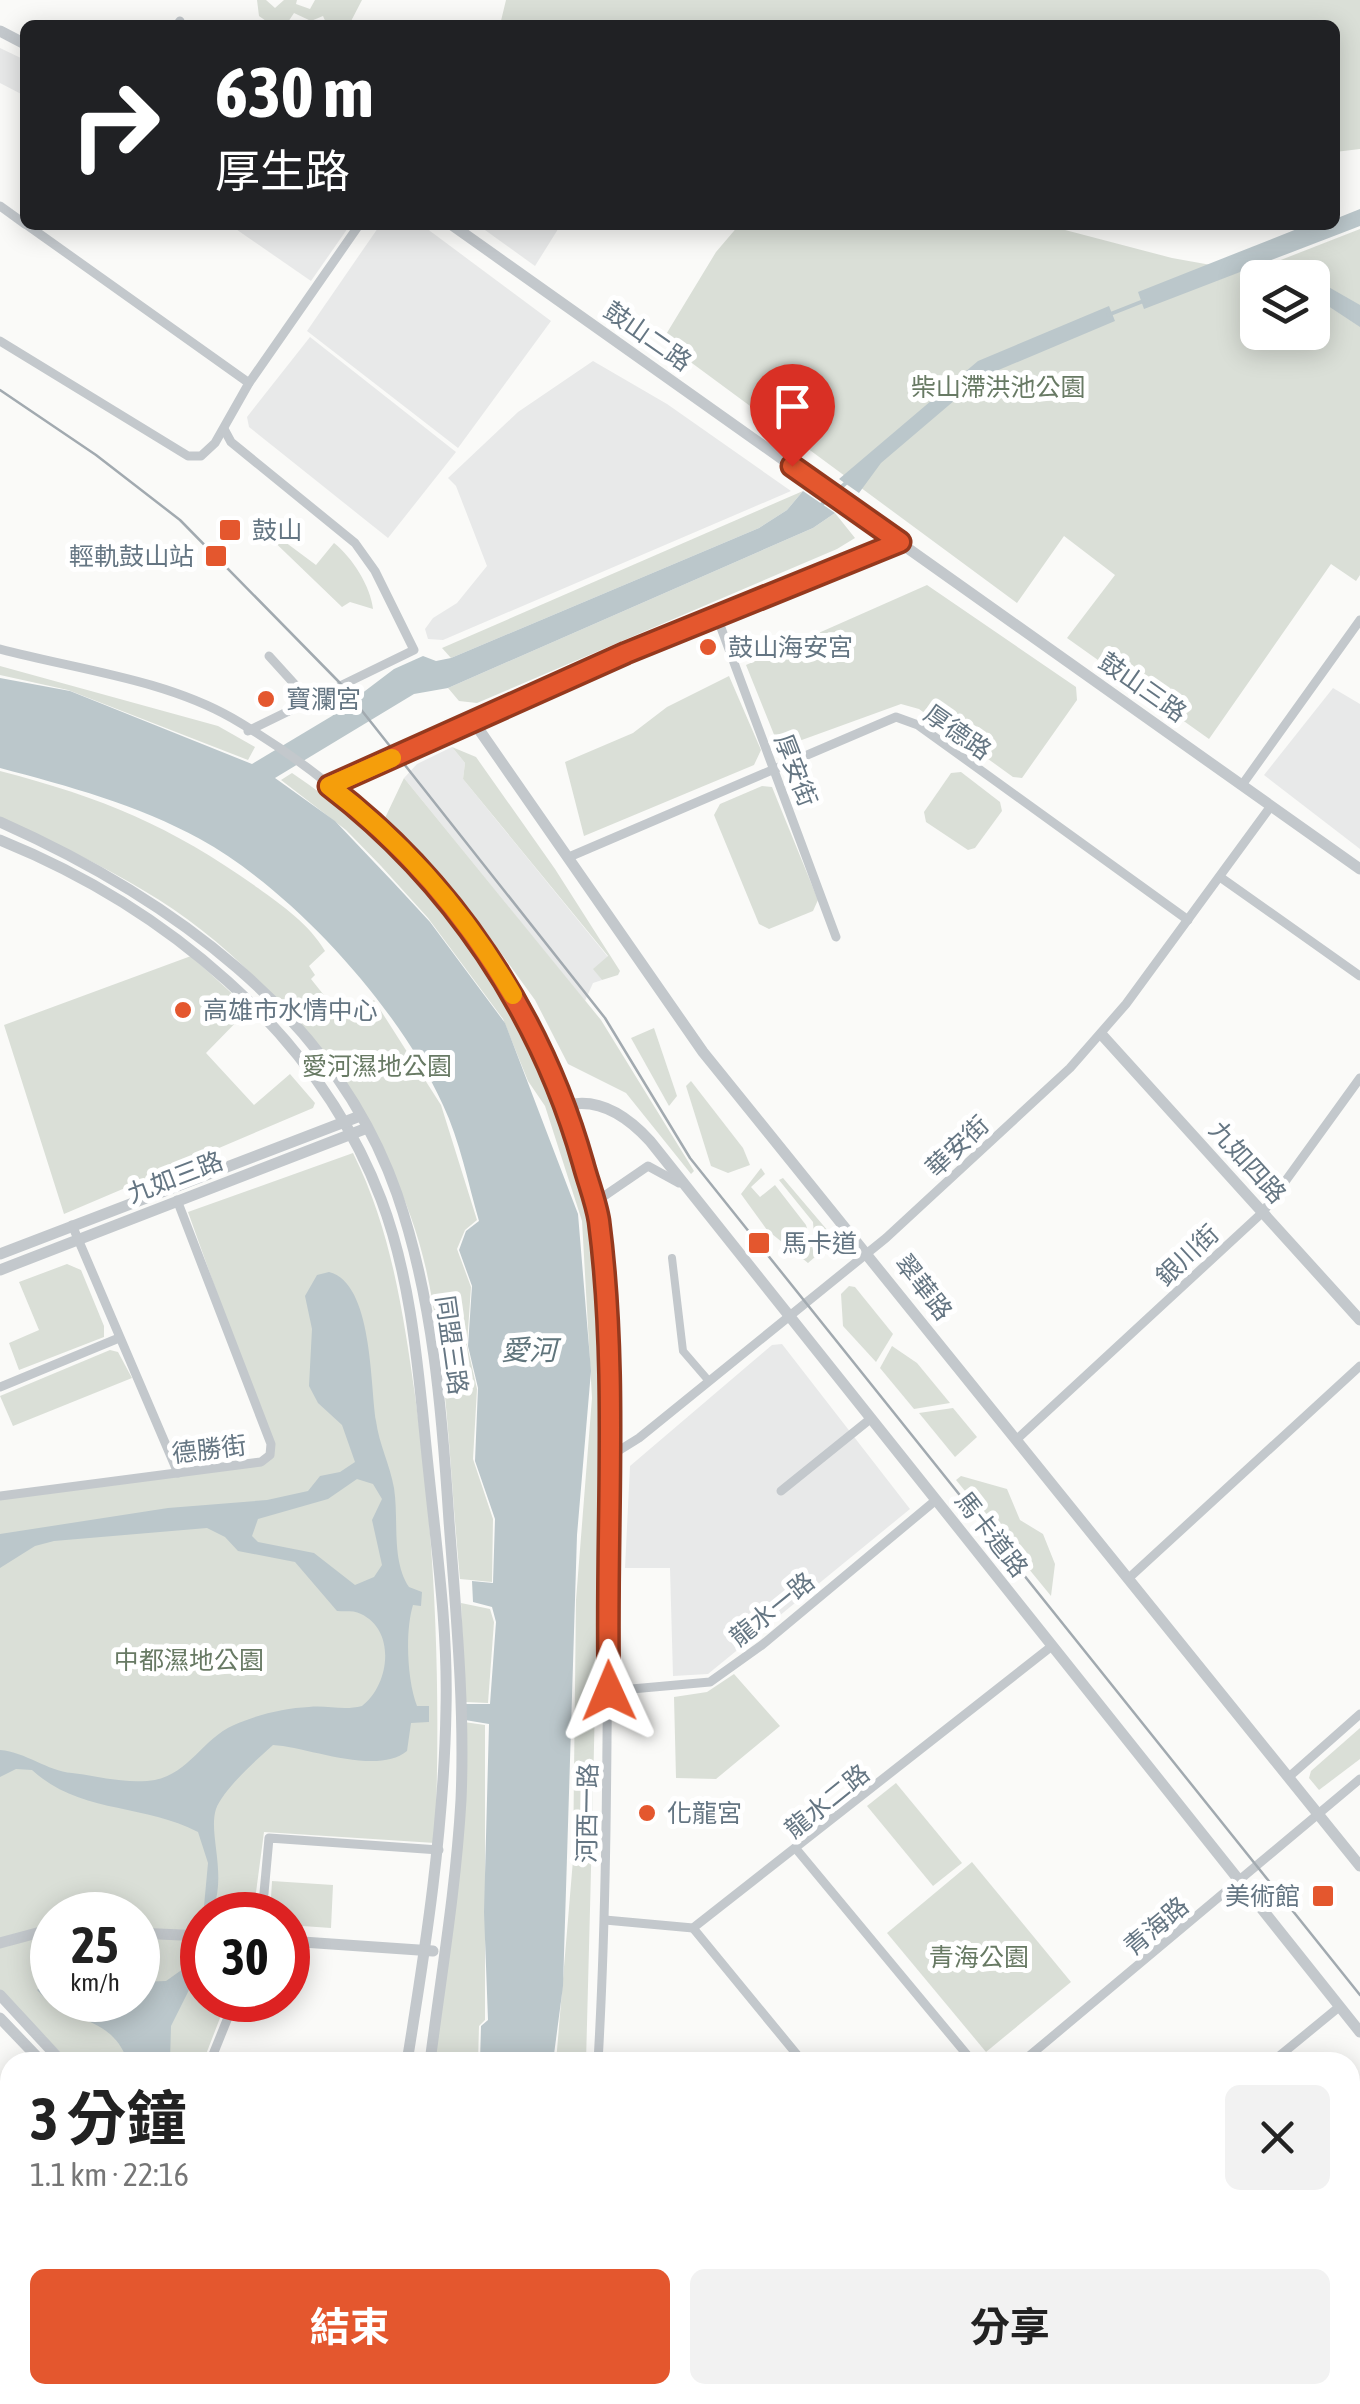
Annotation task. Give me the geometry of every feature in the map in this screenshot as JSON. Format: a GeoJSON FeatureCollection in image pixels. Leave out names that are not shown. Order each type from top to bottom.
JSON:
{"type":"FeatureCollection","features":[{"type":"Feature","properties":{"kind":"street"},"geometry":{"type":"LineString","coordinates":[[34,230],[249,383]]}},
{"type":"Feature","properties":{"kind":"street"},"geometry":{"type":"LineString","coordinates":[[0,341],[188,456],[208,452],[249,383],[356,230]]}},
{"type":"Feature","properties":{"kind":"street","name":"鼓山二路"},"geometry":{"type":"LineString","coordinates":[[459,230],[900,542]]}},
{"type":"Feature","properties":{"kind":"street"},"geometry":{"type":"LineString","coordinates":[[0,648],[141,684],[206,707],[248,731],[414,650],[376,571],[356,543],[231,442],[224,429]]}},
{"type":"Feature","properties":{"kind":"street"},"geometry":{"type":"LineString","coordinates":[[329,786],[900,542]]}},
{"type":"Feature","properties":{"kind":"street","name":"鼓山三路"},"geometry":{"type":"LineString","coordinates":[[900,542],[1360,869]]}},
{"type":"Feature","properties":{"kind":"street","name":"厚安街"},"geometry":{"type":"LineString","coordinates":[[718,617],[836,937]]}},
{"type":"Feature","properties":{"kind":"street"},"geometry":{"type":"LineString","coordinates":[[1242,785],[1360,620]]}},
{"type":"Feature","properties":{"kind":"street"},"geometry":{"type":"LineString","coordinates":[[270,656],[308,699]]}},
{"type":"Feature","properties":{"kind":"street","name":"厚德路"},"geometry":{"type":"LineString","coordinates":[[569,858],[773,767],[887,720],[904,718],[1188,920]]}},
{"type":"Feature","properties":{"kind":"street","name":"翠華路"},"geometry":{"type":"LineString","coordinates":[[474,721],[703,1052],[1360,1866]]}},
{"type":"Feature","properties":{"kind":"street","name":"河西一路"},"geometry":{"type":"LineString","coordinates":[[248,731],[329,786],[410,859],[469,928],[518,1002],[564,1106],[594,1203],[606,1336],[610,1456],[605,1920],[598,2052]]}},
{"type":"Feature","properties":{"kind":"street","name":"華安街"},"geometry":{"type":"LineString","coordinates":[[610,1456],[639,1438],[866,1252],[1012,1123],[1102,1034],[1271,806]]}},
{"type":"Feature","properties":{"kind":"street","name":"同盟三路"},"geometry":{"type":"LineString","coordinates":[[0,822],[138,892],[203,937],[292,1025],[360,1116],[396,1192],[427,1314],[444,1449],[462,1706],[460,1802],[431,2052]]}},
{"type":"Feature","properties":{"kind":"street","name":"同盟三路"},"geometry":{"type":"LineString","coordinates":[[0,840],[92,884],[193,950],[278,1036],[342,1122],[381,1200],[411,1320],[441,1584],[446,1706],[439,1850],[410,2052]]}},
{"type":"Feature","properties":{"kind":"street"},"geometry":{"type":"LineString","coordinates":[[1220,877],[1360,976]]}},
{"type":"Feature","properties":{"kind":"street"},"geometry":{"type":"LineString","coordinates":[[193,950],[203,937]]}},
{"type":"Feature","properties":{"kind":"street"},"geometry":{"type":"LineString","coordinates":[[278,1036],[292,1025]]}},
{"type":"Feature","properties":{"kind":"street","name":"九如四路"},"geometry":{"type":"LineString","coordinates":[[1102,1034],[1360,1320]]}},
{"type":"Feature","properties":{"kind":"street","name":"銀川街"},"geometry":{"type":"LineString","coordinates":[[1016,1440],[1264,1212],[1360,1078]]}},
{"type":"Feature","properties":{"kind":"street","name":"馬卡道路"},"geometry":{"type":"LineString","coordinates":[[564,1106],[586,1102],[627,1118],[694,1195],[1360,2032]]}},
{"type":"Feature","properties":{"kind":"street","name":"九如三路"},"geometry":{"type":"LineString","coordinates":[[0,1254],[360,1116]]}},
{"type":"Feature","properties":{"kind":"street","name":"九如三路"},"geometry":{"type":"LineString","coordinates":[[0,1270],[367,1128]]}},
{"type":"Feature","properties":{"kind":"street"},"geometry":{"type":"LineString","coordinates":[[594,1203],[648,1166],[694,1195]]}},
{"type":"Feature","properties":{"kind":"street","name":"德勝街"},"geometry":{"type":"LineString","coordinates":[[0,1496],[262,1462],[270,1455],[271,1444],[177,1200]]}},
{"type":"Feature","properties":{"kind":"street"},"geometry":{"type":"LineString","coordinates":[[72,1225],[178,1473]]}},
{"type":"Feature","properties":{"kind":"street"},"geometry":{"type":"LineString","coordinates":[[672,1258],[683,1351],[708,1380]]}},
{"type":"Feature","properties":{"kind":"street"},"geometry":{"type":"LineString","coordinates":[[0,1387],[118,1338]]}},
{"type":"Feature","properties":{"kind":"street"},"geometry":{"type":"LineString","coordinates":[[1130,1577],[1360,1366]]}},
{"type":"Feature","properties":{"kind":"street"},"geometry":{"type":"LineString","coordinates":[[781,1491],[870,1420]]}},
{"type":"Feature","properties":{"kind":"street","name":"龍水一路"},"geometry":{"type":"LineString","coordinates":[[609,1691],[710,1682],[762,1645],[936,1500]]}},
{"type":"Feature","properties":{"kind":"street","name":"龍水二路"},"geometry":{"type":"LineString","coordinates":[[693,1928],[1052,1646]]}},
{"type":"Feature","properties":{"kind":"street"},"geometry":{"type":"LineString","coordinates":[[1290,1776],[1360,1714]]}},
{"type":"Feature","properties":{"kind":"street","name":"青海路"},"geometry":{"type":"LineString","coordinates":[[1034,2052],[1360,1779]]}},
{"type":"Feature","properties":{"kind":"street"},"geometry":{"type":"LineString","coordinates":[[264,1892],[270,1838],[439,1850]]}},
{"type":"Feature","properties":{"kind":"street"},"geometry":{"type":"LineString","coordinates":[[797,1850],[964,2052]]}},
{"type":"Feature","properties":{"kind":"street"},"geometry":{"type":"LineString","coordinates":[[605,1920],[693,1928],[795,2052]]}},
{"type":"Feature","properties":{"kind":"street"},"geometry":{"type":"LineString","coordinates":[[0,1943],[30,1935]]}},
{"type":"Feature","properties":{"kind":"street"},"geometry":{"type":"LineString","coordinates":[[310,1942],[445,1953]]}},
{"type":"Feature","properties":{"kind":"street"},"geometry":{"type":"LineString","coordinates":[[0,1995],[53,2052]]}},
{"type":"Feature","properties":{"kind":"street"},"geometry":{"type":"LineString","coordinates":[[1284,2052],[1340,2007]]}},
{"type":"Feature","properties":{"kind":"street"},"geometry":{"type":"LineString","coordinates":[[0,2018],[32,2052]]}},
{"type":"Feature","properties":{"kind":"street"},"geometry":{"type":"LineString","coordinates":[[214,2052],[226,2022]]}},
{"type":"Feature","properties":{"kind":"shaded area"},"geometry":{"type":"Polygon","coordinates":[[[0,48],[20,58],[20,93],[0,83],[0,48]]]}},
{"type":"Feature","properties":{"kind":"shaded area"},"geometry":{"type":"Polygon","coordinates":[[[237,230],[347,230],[311,281],[237,230]]]}},
{"type":"Feature","properties":{"kind":"shaded area"},"geometry":{"type":"Polygon","coordinates":[[[377,230],[429,230],[551,321],[458,448],[307,331],[377,230]]]}},
{"type":"Feature","properties":{"kind":"shaded area"},"geometry":{"type":"Polygon","coordinates":[[[485,230],[558,230],[535,266],[485,230]]]}},
{"type":"Feature","properties":{"kind":"shaded area"},"geometry":{"type":"Polygon","coordinates":[[[310,337],[456,452],[388,538],[249,427],[247,417],[310,337]]]}},
{"type":"Feature","properties":{"kind":"shaded area"},"geometry":{"type":"Polygon","coordinates":[[[593,361],[667,404],[791,491],[443,640],[428,639],[425,629],[433,618],[457,603],[487,566],[456,486],[448,478],[518,412],[593,361]]]}},
{"type":"Feature","properties":{"kind":"shaded area"},"geometry":{"type":"Polygon","coordinates":[[[1333,688],[1360,704],[1360,849],[1264,775],[1333,688]]]}},
{"type":"Feature","properties":{"kind":"shaded area"},"geometry":{"type":"Polygon","coordinates":[[[452,747],[465,763],[463,779],[608,957],[594,969],[602,980],[593,983],[585,1001],[404,778],[417,764],[452,747]]]}},
{"type":"Feature","properties":{"kind":"shaded area"},"geometry":{"type":"Polygon","coordinates":[[[782,1344],[910,1509],[708,1674],[673,1676],[670,1568],[625,1568],[630,1466],[772,1345],[782,1344]]]}},
{"type":"Feature","properties":{"kind":"green space"},"geometry":{"type":"Polygon","coordinates":[[[257,0],[266,0],[275,8],[284,0],[297,0],[296,4],[310,9],[315,0],[362,0],[352,20],[325,20],[323,16],[309,20],[294,13],[289,20],[265,20],[259,16],[257,0]]]}},
{"type":"Feature","properties":{"kind":"green space"},"geometry":{"type":"Polygon","coordinates":[[[506,0],[1360,0],[1360,149],[1340,151],[1340,20],[501,20],[506,0]]]}},
{"type":"Feature","properties":{"kind":"green space","name":"柴山滯洪池公園"},"geometry":{"type":"Polygon","coordinates":[[[1360,229],[1360,575],[1356,581],[1331,564],[1209,739],[1067,638],[1115,575],[1064,536],[1017,603],[662,341],[716,252],[735,230],[1065,230],[1172,258],[1240,270],[1240,350],[1330,350],[1330,260],[1281,260],[1360,229]]]}},
{"type":"Feature","properties":{"kind":"green space"},"geometry":{"type":"Polygon","coordinates":[[[803,491],[787,510],[759,528],[451,658],[442,648],[803,491]]]}},
{"type":"Feature","properties":{"kind":"green space"},"geometry":{"type":"Polygon","coordinates":[[[835,513],[855,538],[837,549],[477,703],[459,701],[448,688],[813,528],[835,513]]]}},
{"type":"Feature","properties":{"kind":"green space"},"geometry":{"type":"Polygon","coordinates":[[[261,516],[283,529],[277,536],[316,565],[334,543],[360,573],[373,609],[350,602],[342,607],[261,529],[261,516]]]}},
{"type":"Feature","properties":{"kind":"green space"},"geometry":{"type":"Polygon","coordinates":[[[927,585],[1076,687],[1077,700],[1022,778],[1013,777],[919,709],[901,704],[788,745],[777,742],[746,665],[927,585]]]}},
{"type":"Feature","properties":{"kind":"green space"},"geometry":{"type":"Polygon","coordinates":[[[0,666],[218,726],[255,747],[248,760],[68,690],[0,675],[0,666]]]}},
{"type":"Feature","properties":{"kind":"green space"},"geometry":{"type":"Polygon","coordinates":[[[729,676],[761,750],[754,765],[584,836],[565,762],[633,733],[667,707],[729,676]]]}},
{"type":"Feature","properties":{"kind":"green space"},"geometry":{"type":"Polygon","coordinates":[[[452,747],[476,757],[555,869],[620,971],[618,975],[602,980],[593,969],[608,956],[463,779],[465,763],[452,747]]]}},
{"type":"Feature","properties":{"kind":"green space","name":"愛河濕地公園"},"geometry":{"type":"Polygon","coordinates":[[[0,771],[135,816],[196,847],[277,902],[303,924],[325,951],[309,966],[315,975],[311,979],[339,1014],[345,1010],[352,1019],[374,1000],[441,1105],[477,1220],[465,1230],[457,1249],[471,1287],[467,1345],[477,1389],[473,1459],[493,1519],[492,1582],[460,1579],[444,1384],[426,1269],[402,1193],[366,1123],[300,1029],[228,952],[149,893],[0,819],[0,771]]]}},
{"type":"Feature","properties":{"kind":"green space"},"geometry":{"type":"Polygon","coordinates":[[[961,772],[1000,802],[1002,811],[975,848],[968,850],[926,822],[924,812],[951,773],[961,772]]]}},
{"type":"Feature","properties":{"kind":"green space"},"geometry":{"type":"Polygon","coordinates":[[[292,773],[345,812],[395,858],[441,910],[482,966],[549,1088],[573,1152],[589,1216],[601,1313],[603,1412],[586,2052],[557,2052],[573,1860],[576,1600],[592,1398],[582,1221],[545,1106],[528,1081],[503,1019],[428,918],[381,866],[346,830],[281,780],[292,773]]]}},
{"type":"Feature","properties":{"kind":"green space"},"geometry":{"type":"Polygon","coordinates":[[[404,778],[601,1020],[694,1171],[691,1174],[626,1093],[568,1064],[535,1000],[480,924],[443,876],[385,818],[404,778]]]}},
{"type":"Feature","properties":{"kind":"green space"},"geometry":{"type":"Polygon","coordinates":[[[762,786],[772,787],[818,900],[813,911],[769,929],[759,924],[714,815],[720,804],[762,786]]]}},
{"type":"Feature","properties":{"kind":"green space"},"geometry":{"type":"Polygon","coordinates":[[[191,956],[249,1009],[206,1053],[254,1105],[290,1074],[315,1103],[313,1108],[64,1214],[4,1025],[191,956]]]}},
{"type":"Feature","properties":{"kind":"green space"},"geometry":{"type":"Polygon","coordinates":[[[654,1028],[677,1096],[669,1106],[631,1038],[654,1028]]]}},
{"type":"Feature","properties":{"kind":"green space"},"geometry":{"type":"Polygon","coordinates":[[[691,1081],[743,1148],[750,1165],[728,1173],[711,1166],[686,1086],[691,1081]]]}},
{"type":"Feature","properties":{"kind":"green space","name":"中都濕地公園"},"geometry":{"type":"Polygon","coordinates":[[[353,1153],[386,1241],[400,1302],[422,1451],[435,1619],[435,1843],[264,1832],[256,1892],[180,1892],[180,2022],[218,2022],[207,2052],[60,2052],[31,2022],[160,2022],[160,1892],[30,1892],[30,2021],[0,1991],[0,1496],[261,1462],[271,1444],[188,1212],[353,1153]]]}},
{"type":"Feature","properties":{"kind":"green space"},"geometry":{"type":"Polygon","coordinates":[[[761,1168],[765,1174],[751,1187],[760,1197],[775,1185],[806,1225],[815,1257],[808,1263],[767,1230],[741,1194],[761,1168]]]}},
{"type":"Feature","properties":{"kind":"green space"},"geometry":{"type":"Polygon","coordinates":[[[783,1178],[828,1231],[829,1246],[824,1252],[815,1250],[813,1222],[779,1180],[783,1178]]]}},
{"type":"Feature","properties":{"kind":"green space"},"geometry":{"type":"Polygon","coordinates":[[[67,1264],[81,1270],[104,1326],[104,1337],[19,1370],[9,1343],[39,1330],[19,1282],[67,1264]]]}},
{"type":"Feature","properties":{"kind":"green space"},"geometry":{"type":"Polygon","coordinates":[[[849,1286],[855,1287],[893,1334],[876,1362],[843,1326],[841,1294],[849,1286]]]}},
{"type":"Feature","properties":{"kind":"green space"},"geometry":{"type":"Polygon","coordinates":[[[892,1346],[917,1363],[950,1403],[914,1409],[880,1368],[892,1346]]]}},
{"type":"Feature","properties":{"kind":"green space"},"geometry":{"type":"Polygon","coordinates":[[[110,1350],[118,1352],[132,1378],[13,1426],[0,1396],[110,1350]]]}},
{"type":"Feature","properties":{"kind":"green space"},"geometry":{"type":"Polygon","coordinates":[[[953,1408],[977,1437],[955,1457],[919,1413],[953,1408]]]}},
{"type":"Feature","properties":{"kind":"green space"},"geometry":{"type":"Polygon","coordinates":[[[961,1476],[1007,1489],[1020,1520],[1043,1534],[1055,1564],[1051,1596],[956,1480],[961,1476]]]}},
{"type":"Feature","properties":{"kind":"green space"},"geometry":{"type":"Polygon","coordinates":[[[461,1603],[490,1609],[494,1622],[488,1703],[465,1702],[461,1603]]]}},
{"type":"Feature","properties":{"kind":"green space"},"geometry":{"type":"Polygon","coordinates":[[[734,1674],[780,1726],[716,1779],[676,1778],[674,1697],[707,1692],[734,1674]]]}},
{"type":"Feature","properties":{"kind":"green space"},"geometry":{"type":"Polygon","coordinates":[[[464,1722],[485,1725],[485,2020],[479,2026],[478,2052],[434,2052],[464,1722]]]}},
{"type":"Feature","properties":{"kind":"green space"},"geometry":{"type":"Polygon","coordinates":[[[1360,1728],[1360,1759],[1319,1790],[1309,1778],[1311,1771],[1360,1728]]]}},
{"type":"Feature","properties":{"kind":"green space"},"geometry":{"type":"Polygon","coordinates":[[[896,1783],[962,1863],[933,1886],[867,1806],[896,1783]]]}},
{"type":"Feature","properties":{"kind":"green space","name":"青海公園"},"geometry":{"type":"Polygon","coordinates":[[[972,1862],[1071,1982],[986,2052],[887,1933],[972,1862]]]}},
{"type":"Feature","properties":{"kind":"green space"},"geometry":{"type":"Polygon","coordinates":[[[272,1881],[333,1885],[331,1928],[310,1927],[310,1892],[271,1892],[272,1881]]]}},
{"type":"Feature","properties":{"kind":"water"},"geometry":{"type":"Polygon","coordinates":[[[1360,209],[1360,226],[1272,260],[1240,260],[1240,272],[1144,309],[1138,292],[1294,230],[1340,230],[1340,217],[1360,209]]]}},
{"type":"Feature","properties":{"kind":"water"},"geometry":{"type":"Polygon","coordinates":[[[1330,288],[1360,305],[1360,327],[1330,307],[1330,288]]]}},
{"type":"Feature","properties":{"kind":"water"},"geometry":{"type":"Polygon","coordinates":[[[1109,306],[1115,321],[982,377],[881,463],[859,493],[839,479],[978,361],[1109,306]]]}},
{"type":"Feature","properties":{"kind":"water","name":"愛河"},"geometry":{"type":"Polygon","coordinates":[[[803,491],[835,513],[813,528],[448,688],[414,694],[275,778],[335,821],[393,882],[430,922],[505,1023],[578,1214],[591,1371],[577,1535],[563,1986],[554,2052],[480,2052],[481,2026],[488,2020],[484,1912],[489,1724],[465,1720],[465,1704],[490,1704],[496,1622],[492,1607],[473,1602],[472,1581],[493,1583],[495,1519],[475,1461],[478,1388],[468,1346],[472,1286],[459,1250],[466,1231],[479,1221],[454,1133],[424,1068],[372,992],[307,920],[271,889],[236,861],[152,816],[77,789],[0,768],[0,678],[70,691],[252,764],[332,716],[394,669],[423,656],[436,661],[451,658],[759,528],[787,510],[803,491]]]}},
{"type":"Feature","properties":{"kind":"water"},"geometry":{"type":"Polygon","coordinates":[[[329,1272],[343,1280],[362,1314],[377,1430],[394,1488],[400,1565],[409,1587],[422,1592],[421,1606],[413,1605],[410,1616],[408,1655],[417,1706],[429,1706],[429,1722],[411,1723],[407,1751],[378,1761],[273,1745],[233,1784],[216,1809],[217,1892],[205,1892],[208,1863],[198,1832],[155,1816],[70,1794],[32,1770],[16,1769],[0,1777],[0,1750],[63,1772],[128,1781],[161,1778],[184,1766],[222,1732],[252,1718],[281,1710],[362,1706],[383,1673],[384,1645],[380,1633],[361,1614],[337,1611],[295,1562],[238,1551],[225,1537],[207,1528],[54,1541],[35,1546],[0,1568],[0,1534],[168,1508],[267,1500],[308,1491],[320,1476],[340,1472],[355,1462],[342,1425],[318,1403],[309,1386],[312,1329],[305,1296],[317,1275],[329,1272]],[[357,1479],[328,1499],[258,1519],[252,1536],[258,1542],[314,1553],[355,1585],[374,1577],[382,1565],[372,1520],[382,1499],[373,1484],[357,1479]]]}},
{"type":"Feature","properties":{"kind":"water"},"geometry":{"type":"Polygon","coordinates":[[[180,1971],[180,2008],[171,2026],[170,2052],[123,2052],[111,2035],[89,2022],[160,2022],[160,1981],[180,1971]]]}},
{"type":"Feature","properties":{"kind":"waterway"},"geometry":{"type":"LineString","coordinates":[[1108,315],[1146,300]]}},
{"type":"Feature","properties":{"kind":"waterway"},"geometry":{"type":"LineString","coordinates":[[820,506],[847,482]]}},
{"type":"Feature","properties":{"kind":"tram line"},"geometry":{"type":"LineString","coordinates":[[0,390],[96,455],[180,520],[340,683],[605,1018],[690,1158],[1360,1995]]}},
{"type":"Feature","properties":{"kind":"slow traffic"},"geometry":{"type":"LineString","coordinates":[[392,758],[329,786],[373,822],[448,901],[513,995]]}},
{"type":"Feature","properties":{"kind":"place","name":"鼓山"},"geometry":{"type":"Point","coordinates":[230,530]}},
{"type":"Feature","properties":{"kind":"place","name":"輕軌鼓山站"},"geometry":{"type":"Point","coordinates":[216,556]}},
{"type":"Feature","properties":{"kind":"place","name":"鼓山海安宮"},"geometry":{"type":"Point","coordinates":[708,647]}},
{"type":"Feature","properties":{"kind":"place","name":"寶瀾宮"},"geometry":{"type":"Point","coordinates":[266,699]}},
{"type":"Feature","properties":{"kind":"place","name":"高雄市水情中心"},"geometry":{"type":"Point","coordinates":[183,1010]}},
{"type":"Feature","properties":{"kind":"place","name":"馬卡道"},"geometry":{"type":"Point","coordinates":[759,1243]}},
{"type":"Feature","properties":{"kind":"place","name":"化龍宮"},"geometry":{"type":"Point","coordinates":[647,1813]}},
{"type":"Feature","properties":{"kind":"place","name":"美術館"},"geometry":{"type":"Point","coordinates":[1323,1896]}},
{"type":"Feature","properties":{"kind":"route"},"geometry":{"type":"LineString","coordinates":[[609,1691],[606,1336],[598,1218],[574,1132],[529,1024],[486,951],[410,859],[329,786],[626,653],[900,542],[792,466]]}}]}
